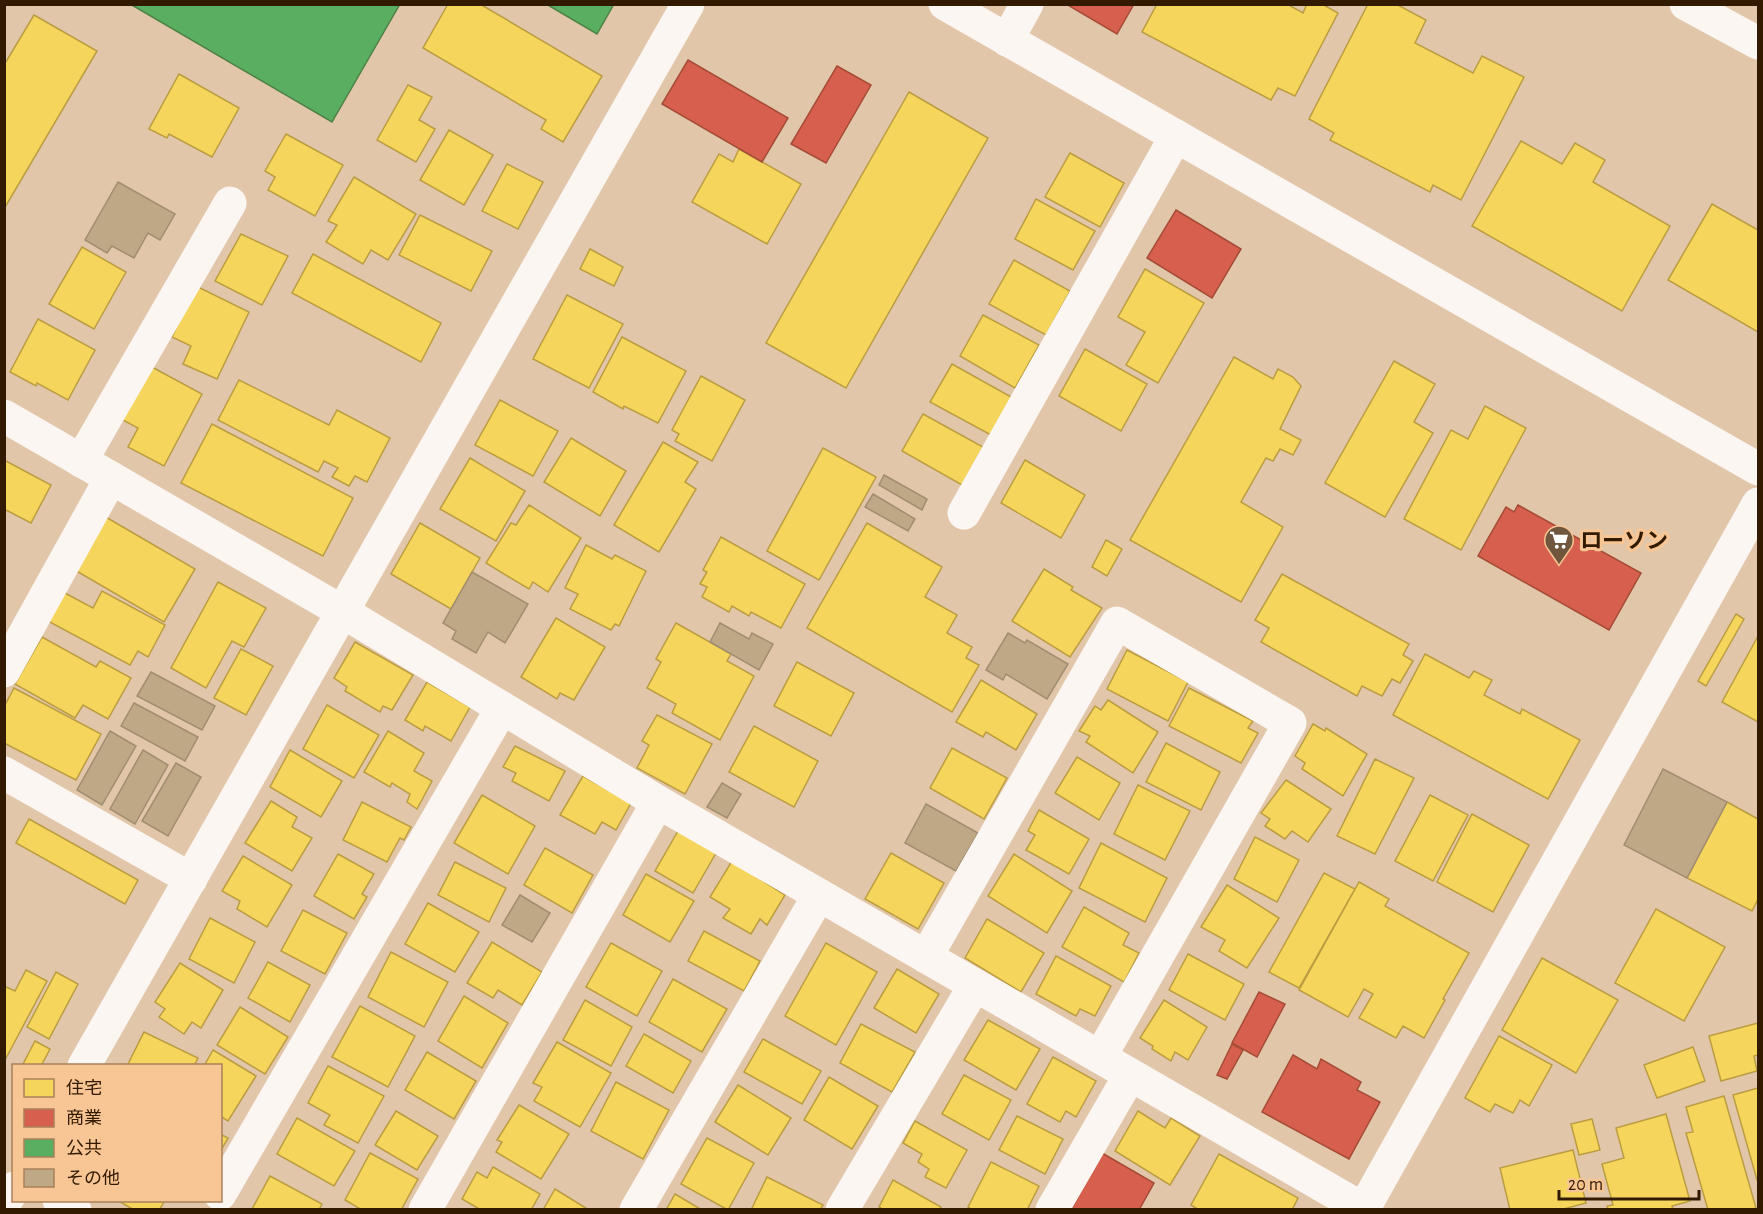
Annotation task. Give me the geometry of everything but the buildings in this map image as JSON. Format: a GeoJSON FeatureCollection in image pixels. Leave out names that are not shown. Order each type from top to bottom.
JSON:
{"type":"FeatureCollection","features":[{"type":"Feature","properties":{"kind":"street"},"geometry":{"type":"LineString","coordinates":[[85,1064],[688,4]]}},
{"type":"Feature","properties":{"kind":"street"},"geometry":{"type":"LineString","coordinates":[[945,4],[1758,469]]}},
{"type":"Feature","properties":{"kind":"street"},"geometry":{"type":"LineString","coordinates":[[1007,40],[1027,4]]}},
{"type":"Feature","properties":{"kind":"street"},"geometry":{"type":"LineString","coordinates":[[1686,4],[1758,43]]}},
{"type":"Feature","properties":{"kind":"street"},"geometry":{"type":"LineString","coordinates":[[964,513],[1176,136]]}},
{"type":"Feature","properties":{"kind":"street"},"geometry":{"type":"LineString","coordinates":[[81,461],[230,203]]}},
{"type":"Feature","properties":{"kind":"street"},"geometry":{"type":"LineString","coordinates":[[4,416],[343,612],[658,802],[1363,1209],[1758,504]]}},
{"type":"Feature","properties":{"kind":"street"},"geometry":{"type":"LineString","coordinates":[[4,671],[111,478]]}},
{"type":"Feature","properties":{"kind":"street"},"geometry":{"type":"LineString","coordinates":[[926,957],[1117,623],[1290,723],[1100,1057]]}},
{"type":"Feature","properties":{"kind":"street"},"geometry":{"type":"LineString","coordinates":[[222,1191],[502,708]]}},
{"type":"Feature","properties":{"kind":"street"},"geometry":{"type":"LineString","coordinates":[[4,773],[191,879]]}},
{"type":"Feature","properties":{"kind":"street"},"geometry":{"type":"LineString","coordinates":[[424,1209],[658,802]]}},
{"type":"Feature","properties":{"kind":"street"},"geometry":{"type":"LineString","coordinates":[[636,1209],[819,895]]}},
{"type":"Feature","properties":{"kind":"street"},"geometry":{"type":"LineString","coordinates":[[842,1209],[975,985]]}},
{"type":"Feature","properties":{"kind":"street"},"geometry":{"type":"LineString","coordinates":[[1052,1209],[1130,1075]]}},
{"type":"Feature","properties":{"kind":"place","name":"ローソン"},"geometry":{"type":"Point","coordinates":[1559,566]}}]}
